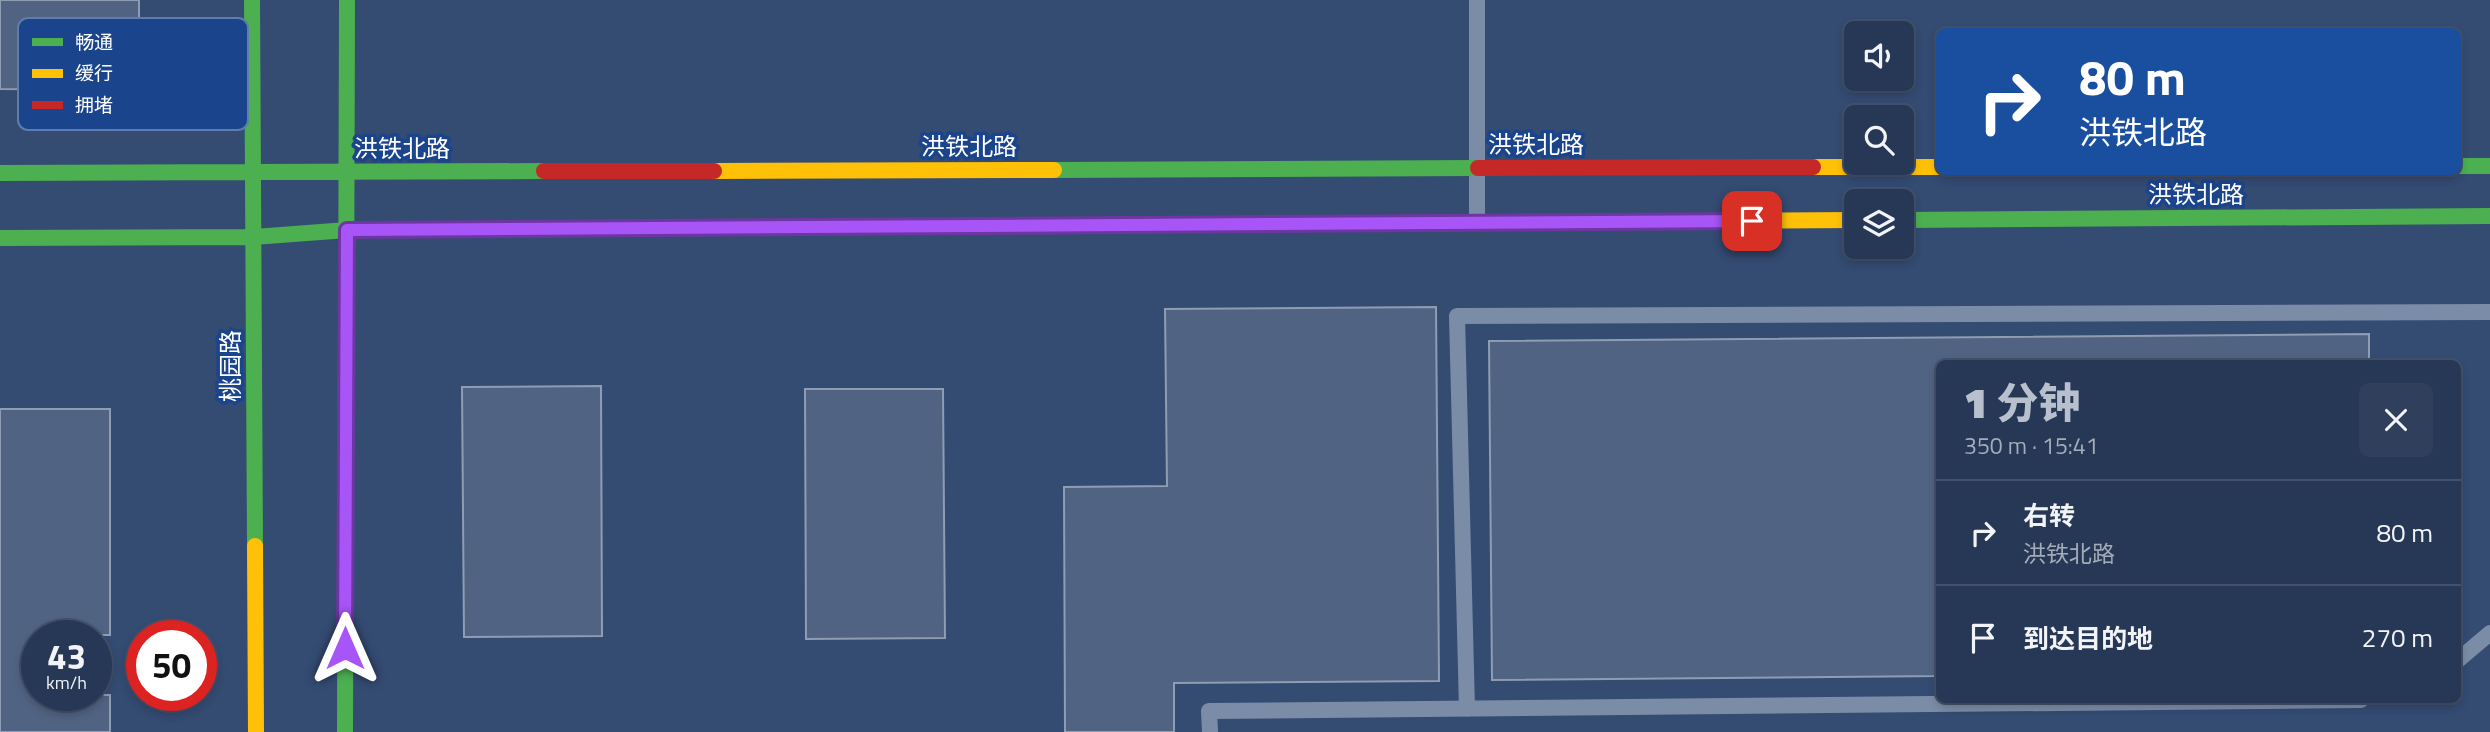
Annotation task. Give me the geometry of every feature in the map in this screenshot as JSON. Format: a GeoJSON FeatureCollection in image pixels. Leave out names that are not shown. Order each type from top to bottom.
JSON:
{"type":"FeatureCollection","features":[{"type":"Feature","properties":{"kind":"street","name":"桃园路"},"geometry":{"type":"LineString","coordinates":[[252,0],[256,732]]}},
{"type":"Feature","properties":{"kind":"street"},"geometry":{"type":"LineString","coordinates":[[345,732],[347,0]]}},
{"type":"Feature","properties":{"kind":"street"},"geometry":{"type":"LineString","coordinates":[[2461,166],[2490,166]]}},
{"type":"Feature","properties":{"kind":"street","name":"洪铁北路"},"geometry":{"type":"LineString","coordinates":[[0,173],[1936,167]]}},
{"type":"Feature","properties":{"kind":"street","name":"洪铁北路"},"geometry":{"type":"LineString","coordinates":[[1914,220],[2490,216]]}},
{"type":"Feature","properties":{"kind":"street"},"geometry":{"type":"LineString","coordinates":[[0,238],[253,237],[347,230],[1844,220]]}},
{"type":"Feature","properties":{"kind":"lane"},"geometry":{"type":"LineString","coordinates":[[1477,0],[1477,223]]}},
{"type":"Feature","properties":{"kind":"lane"},"geometry":{"type":"LineString","coordinates":[[1467,709],[1457,316],[2490,312]]}},
{"type":"Feature","properties":{"kind":"lane"},"geometry":{"type":"LineString","coordinates":[[2461,658],[2490,633]]}},
{"type":"Feature","properties":{"kind":"lane"},"geometry":{"type":"LineString","coordinates":[[1210,732],[1209,711],[2063,703]]}},
{"type":"Feature","properties":{"kind":"building"},"geometry":{"type":"Polygon","coordinates":[[[0,0],[139,0],[139,18],[18,18],[18,89],[0,89],[0,0]]]}},
{"type":"Feature","properties":{"kind":"building"},"geometry":{"type":"Polygon","coordinates":[[[1436,307],[1439,681],[1174,683],[1174,732],[1065,732],[1064,487],[1167,486],[1165,309],[1436,307]]]}},
{"type":"Feature","properties":{"kind":"building"},"geometry":{"type":"Polygon","coordinates":[[[2369,334],[2369,360],[1936,360],[1936,676],[1492,680],[1489,341],[2369,334]]]}},
{"type":"Feature","properties":{"kind":"building"},"geometry":{"type":"Polygon","coordinates":[[[601,386],[602,636],[464,637],[462,387],[601,386]]]}},
{"type":"Feature","properties":{"kind":"building"},"geometry":{"type":"Polygon","coordinates":[[[805,389],[943,389],[945,638],[806,639],[805,389]]]}},
{"type":"Feature","properties":{"kind":"building"},"geometry":{"type":"Polygon","coordinates":[[[0,409],[110,409],[110,620],[21,620],[21,711],[110,711],[110,732],[0,732],[0,409]]]}},
{"type":"Feature","properties":{"kind":"traffic: fast"},"geometry":{"type":"LineString","coordinates":[[252,0],[255,546]]}},
{"type":"Feature","properties":{"kind":"traffic: fast"},"geometry":{"type":"LineString","coordinates":[[345,732],[347,0]]}},
{"type":"Feature","properties":{"kind":"traffic: fast"},"geometry":{"type":"LineString","coordinates":[[2461,166],[2490,166]]}},
{"type":"Feature","properties":{"kind":"traffic: fast"},"geometry":{"type":"LineString","coordinates":[[1054,170],[1478,168]]}},
{"type":"Feature","properties":{"kind":"traffic: fast"},"geometry":{"type":"LineString","coordinates":[[0,173],[544,171]]}},
{"type":"Feature","properties":{"kind":"traffic: fast"},"geometry":{"type":"LineString","coordinates":[[1914,220],[2490,216]]}},
{"type":"Feature","properties":{"kind":"traffic: fast"},"geometry":{"type":"LineString","coordinates":[[947,226],[1456,223]]}},
{"type":"Feature","properties":{"kind":"traffic: fast"},"geometry":{"type":"LineString","coordinates":[[0,238],[253,237],[347,230],[676,228]]}},
{"type":"Feature","properties":{"kind":"traffic: slow"},"geometry":{"type":"LineString","coordinates":[[1813,167],[1936,167]]}},
{"type":"Feature","properties":{"kind":"traffic: slow"},"geometry":{"type":"LineString","coordinates":[[714,171],[1054,170]]}},
{"type":"Feature","properties":{"kind":"traffic: slow"},"geometry":{"type":"LineString","coordinates":[[1456,223],[1844,220]]}},
{"type":"Feature","properties":{"kind":"traffic: slow"},"geometry":{"type":"LineString","coordinates":[[676,228],[947,226]]}},
{"type":"Feature","properties":{"kind":"traffic: slow"},"geometry":{"type":"LineString","coordinates":[[255,546],[256,732]]}},
{"type":"Feature","properties":{"kind":"traffic: jam"},"geometry":{"type":"LineString","coordinates":[[1478,168],[1813,167]]}},
{"type":"Feature","properties":{"kind":"traffic: jam"},"geometry":{"type":"LineString","coordinates":[[544,171],[714,171]]}},
{"type":"Feature","properties":{"kind":"route"},"geometry":{"type":"LineString","coordinates":[[345,648],[347,230],[1752,221]]}}]}
